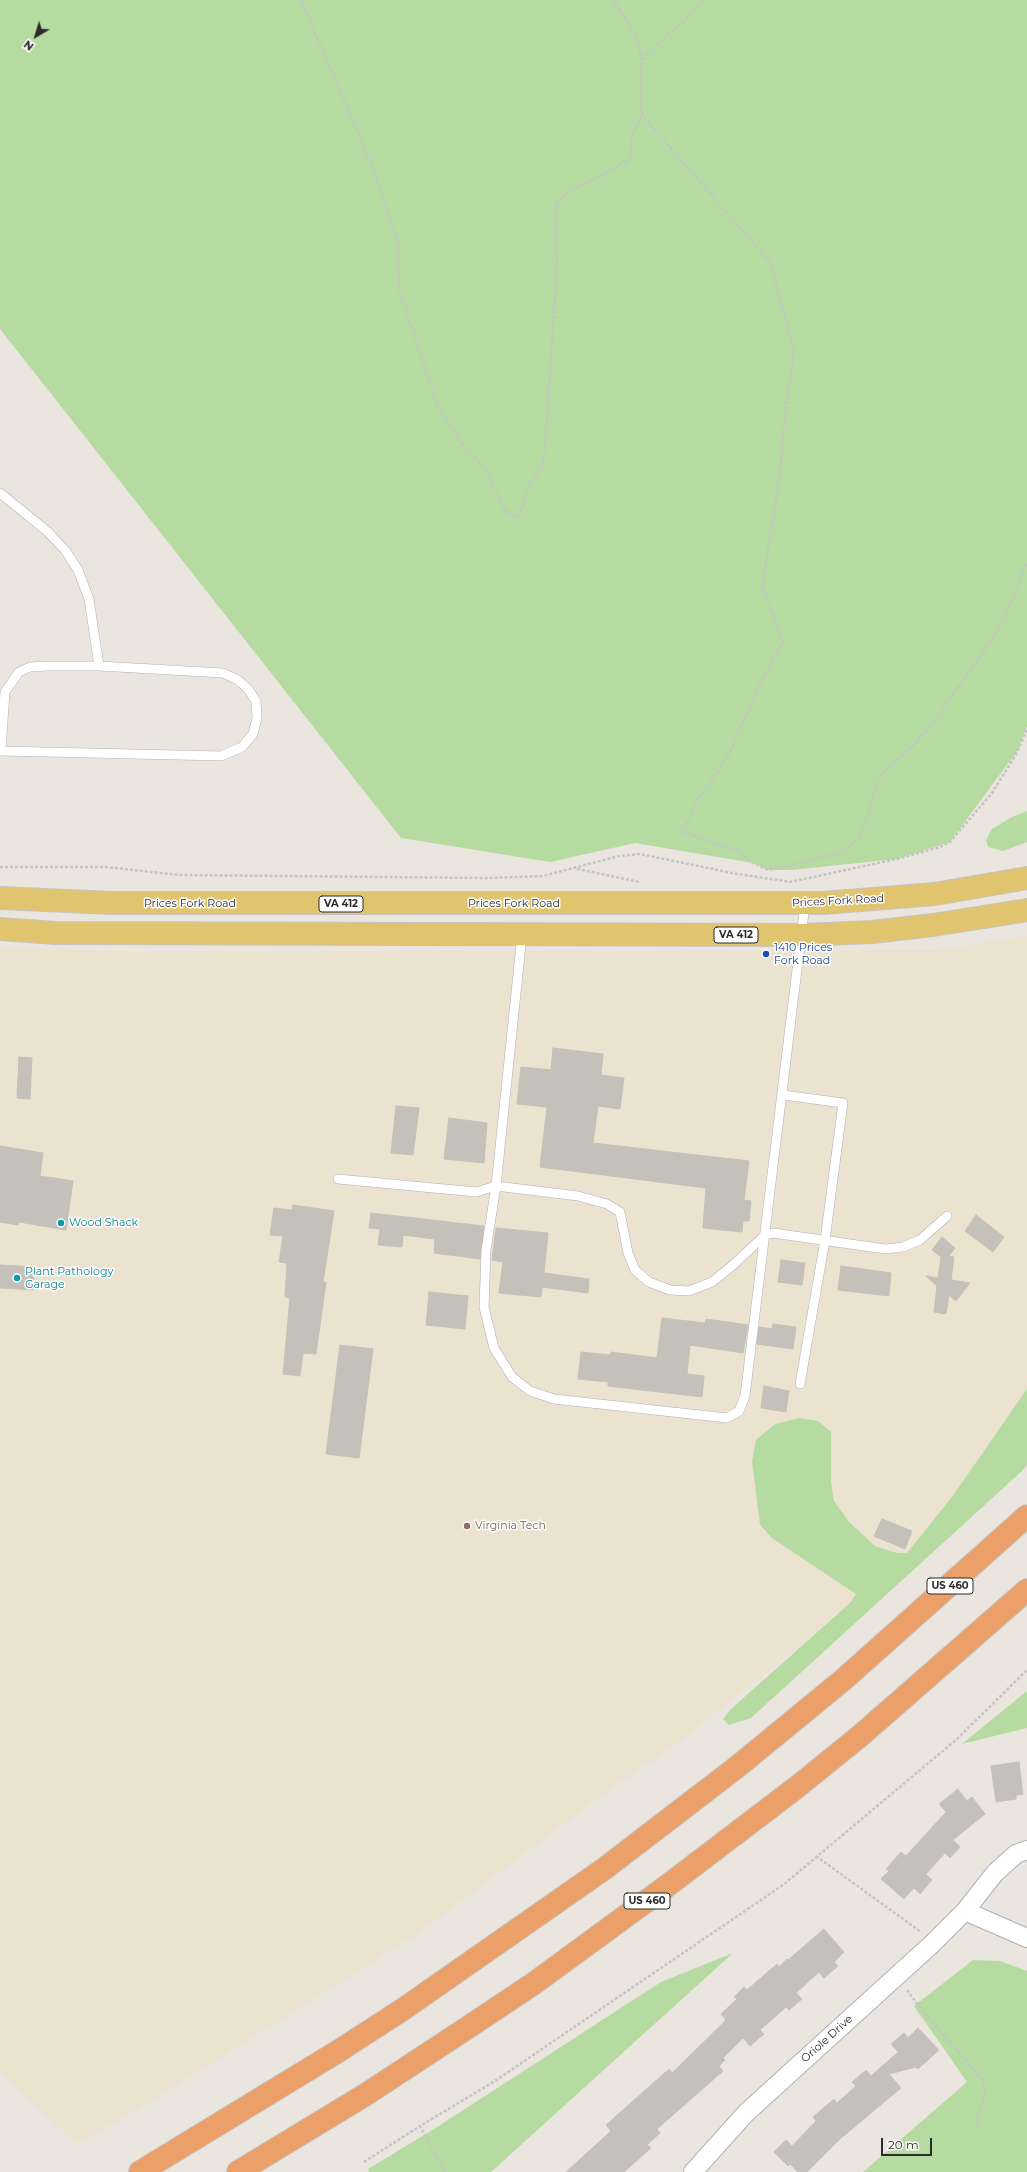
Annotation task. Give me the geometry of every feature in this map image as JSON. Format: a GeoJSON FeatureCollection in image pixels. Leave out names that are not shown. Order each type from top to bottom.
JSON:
{"type":"FeatureCollection","features":[{"type":"Feature","properties":{"kind":"highway"},"geometry":{"type":"LineString","coordinates":[[1006,1536],[1027,1504]]}},
{"type":"Feature","properties":{"kind":"highway","name":"US 460"},"geometry":{"type":"LineString","coordinates":[[140,2172],[402,2010],[604,1869],[737,1767],[814,1704],[893,1637],[1027,1516]]}},
{"type":"Feature","properties":{"kind":"highway","name":"US 460"},"geometry":{"type":"LineString","coordinates":[[238,2172],[365,2095],[552,1971],[667,1886],[854,1741],[1027,1590]]}},
{"type":"Feature","properties":{"kind":"main road","name":"Prices Fork Road"},"geometry":{"type":"LineString","coordinates":[[0,898],[112,903],[805,904],[850,902],[936,894],[1027,878]]}},
{"type":"Feature","properties":{"kind":"main road","name":"VA 412"},"geometry":{"type":"LineString","coordinates":[[0,929],[63,934],[802,935],[872,932],[933,925],[1027,910]]}},
{"type":"Feature","properties":{"kind":"street","name":"Oriole Drive"},"geometry":{"type":"LineString","coordinates":[[693,2172],[746,2113],[932,1944],[965,1911],[995,1873],[1016,1854],[1027,1850]]}},
{"type":"Feature","properties":{"kind":"street"},"geometry":{"type":"LineString","coordinates":[[965,1911],[1027,1938]]}},
{"type":"Feature","properties":{"kind":"lane"},"geometry":{"type":"LineString","coordinates":[[0,493],[48,532],[65,550],[78,570],[89,599],[99,666]]}},
{"type":"Feature","properties":{"kind":"lane"},"geometry":{"type":"LineString","coordinates":[[41,666],[99,666],[223,673],[238,680],[248,689],[256,701],[258,718],[253,734],[242,747],[221,756],[1,751],[5,692],[19,672],[30,667],[41,666]]}},
{"type":"Feature","properties":{"kind":"lane"},"geometry":{"type":"LineString","coordinates":[[522,935],[496,1186],[486,1250],[484,1307],[494,1348],[512,1377],[530,1391],[554,1399],[727,1418],[738,1411],[745,1396],[783,1095],[805,904]]}},
{"type":"Feature","properties":{"kind":"lane"},"geometry":{"type":"LineString","coordinates":[[783,1095],[843,1103],[825,1240],[800,1384]]}},
{"type":"Feature","properties":{"kind":"lane"},"geometry":{"type":"LineString","coordinates":[[338,1179],[476,1192],[496,1186],[578,1196],[607,1204],[620,1212],[628,1254],[635,1270],[649,1282],[670,1290],[689,1291],[712,1282],[732,1266],[765,1235],[773,1233],[885,1249],[904,1247],[920,1240],[947,1216]]}},
{"type":"Feature","properties":{"kind":"path"},"geometry":{"type":"LineString","coordinates":[[301,0],[374,171],[398,244],[399,289],[439,410],[458,438],[486,470],[505,510],[515,517],[523,507],[527,488],[542,468],[546,438],[557,264],[555,214],[558,202],[567,192],[597,178],[630,159],[632,137],[642,114],[642,59],[639,43],[628,22],[613,0]]}},
{"type":"Feature","properties":{"kind":"path"},"geometry":{"type":"LineString","coordinates":[[642,59],[669,33],[683,22],[704,0]]}},
{"type":"Feature","properties":{"kind":"path"},"geometry":{"type":"LineString","coordinates":[[642,114],[671,151],[715,199],[769,262],[776,279],[794,351],[784,414],[780,474],[762,587],[783,641],[757,690],[730,752],[698,799],[689,820],[681,831],[736,850],[753,863],[768,870],[839,853],[846,848],[858,838],[868,816],[878,780],[887,768],[915,744],[934,722],[990,642],[1006,615],[1027,562]]}},
{"type":"Feature","properties":{"kind":"path"},"geometry":{"type":"LineString","coordinates":[[0,868],[106,867],[179,875],[488,878],[543,876],[576,869],[612,858],[640,854],[732,873],[790,882],[890,860],[940,847],[950,842],[962,830],[992,793],[1015,756],[1027,730]]}},
{"type":"Feature","properties":{"kind":"path"},"geometry":{"type":"LineString","coordinates":[[576,869],[646,884]]}},
{"type":"Feature","properties":{"kind":"path"},"geometry":{"type":"LineString","coordinates":[[364,2162],[495,2081],[782,1885],[957,1739],[1027,1670]]}},
{"type":"Feature","properties":{"kind":"path"},"geometry":{"type":"LineString","coordinates":[[816,1856],[924,1934],[932,1944]]}},
{"type":"Feature","properties":{"kind":"path"},"geometry":{"type":"LineString","coordinates":[[896,1976],[921,2009],[983,2080],[985,2094],[977,2120],[979,2130]]}},
{"type":"Feature","properties":{"kind":"path"},"geometry":{"type":"LineString","coordinates":[[420,2126],[445,2172]]}},
{"type":"Feature","properties":{"kind":"shaded area","name":"Virginia Tech"},"geometry":{"type":"Polygon","coordinates":[[[1027,936],[1027,1388],[959,1499],[907,1553],[796,1649],[669,1750],[603,1794],[421,1932],[132,2113],[76,2144],[0,2071],[0,947],[134,952],[939,950],[1027,936]]]}},
{"type":"Feature","properties":{"kind":"green space"},"geometry":{"type":"Polygon","coordinates":[[[0,0],[1027,0],[1027,726],[1018,750],[950,842],[897,859],[791,870],[768,870],[753,863],[635,843],[550,862],[401,838],[0,329],[0,0]]]}},
{"type":"Feature","properties":{"kind":"green space"},"geometry":{"type":"Polygon","coordinates":[[[1027,811],[1027,842],[1003,851],[988,847],[986,840],[992,829],[1012,817],[1027,811]]]}},
{"type":"Feature","properties":{"kind":"green space"},"geometry":{"type":"Polygon","coordinates":[[[1027,1389],[1027,1465],[1022,1471],[751,1718],[729,1725],[723,1719],[731,1709],[851,1602],[856,1594],[772,1538],[760,1525],[752,1461],[756,1440],[775,1424],[799,1418],[818,1421],[831,1432],[831,1483],[834,1501],[849,1522],[875,1546],[897,1553],[907,1553],[952,1497],[1027,1389]]]}},
{"type":"Feature","properties":{"kind":"green space"},"geometry":{"type":"Polygon","coordinates":[[[1027,1691],[1027,1728],[962,1744],[1027,1691]]]}},
{"type":"Feature","properties":{"kind":"green space"},"geometry":{"type":"Polygon","coordinates":[[[733,1953],[491,2172],[369,2172],[368,2169],[434,2129],[661,1982],[733,1953]]]}},
{"type":"Feature","properties":{"kind":"green space"},"geometry":{"type":"Polygon","coordinates":[[[973,1960],[1000,1961],[1027,1971],[1027,2172],[863,2172],[967,2082],[914,2006],[973,1960]]]}},
{"type":"Feature","properties":{"kind":"building"},"geometry":{"type":"Polygon","coordinates":[[[553,1048],[603,1054],[601,1075],[624,1078],[620,1109],[598,1106],[593,1143],[749,1161],[744,1200],[751,1201],[749,1221],[743,1221],[742,1232],[703,1228],[706,1188],[540,1167],[547,1107],[517,1104],[521,1067],[551,1070],[553,1048]]]}},
{"type":"Feature","properties":{"kind":"building"},"geometry":{"type":"Polygon","coordinates":[[[19,1057],[32,1058],[30,1099],[17,1098],[19,1057]]]}},
{"type":"Feature","properties":{"kind":"building"},"geometry":{"type":"Polygon","coordinates":[[[396,1106],[419,1108],[413,1155],[391,1153],[396,1106]]]}},
{"type":"Feature","properties":{"kind":"building"},"geometry":{"type":"Polygon","coordinates":[[[449,1118],[487,1123],[484,1163],[444,1159],[449,1118]]]}},
{"type":"Feature","properties":{"kind":"building"},"geometry":{"type":"Polygon","coordinates":[[[0,1146],[43,1153],[40,1176],[73,1181],[66,1230],[19,1222],[18,1225],[0,1222],[0,1146]]]}},
{"type":"Feature","properties":{"kind":"building"},"geometry":{"type":"Polygon","coordinates":[[[293,1205],[334,1211],[323,1282],[326,1282],[316,1354],[303,1353],[300,1376],[283,1374],[290,1298],[285,1297],[287,1263],[279,1262],[283,1236],[270,1235],[274,1208],[292,1210],[293,1205]]]}},
{"type":"Feature","properties":{"kind":"building"},"geometry":{"type":"Polygon","coordinates":[[[371,1213],[484,1226],[480,1259],[434,1253],[435,1239],[403,1235],[402,1247],[378,1245],[380,1229],[369,1228],[371,1213]]]}},
{"type":"Feature","properties":{"kind":"building"},"geometry":{"type":"Polygon","coordinates":[[[976,1215],[1004,1237],[993,1252],[965,1231],[976,1215]]]}},
{"type":"Feature","properties":{"kind":"building"},"geometry":{"type":"Polygon","coordinates":[[[496,1228],[548,1233],[544,1273],[589,1279],[588,1293],[542,1287],[541,1297],[499,1293],[503,1262],[492,1260],[496,1228]]]}},
{"type":"Feature","properties":{"kind":"building"},"geometry":{"type":"Polygon","coordinates":[[[942,1237],[955,1248],[949,1256],[954,1257],[951,1280],[970,1283],[956,1301],[949,1295],[946,1314],[934,1312],[937,1286],[926,1276],[938,1278],[941,1257],[932,1250],[942,1237]]]}},
{"type":"Feature","properties":{"kind":"building"},"geometry":{"type":"Polygon","coordinates":[[[781,1260],[805,1263],[802,1285],[778,1282],[781,1260]]]}},
{"type":"Feature","properties":{"kind":"building","name":"Plant Pathology Garage"},"geometry":{"type":"Polygon","coordinates":[[[0,1265],[34,1267],[33,1290],[0,1288],[0,1265]]]}},
{"type":"Feature","properties":{"kind":"building"},"geometry":{"type":"Polygon","coordinates":[[[841,1266],[891,1273],[889,1296],[838,1290],[841,1266]]]}},
{"type":"Feature","properties":{"kind":"building"},"geometry":{"type":"Polygon","coordinates":[[[429,1292],[468,1296],[465,1329],[426,1325],[429,1292]]]}},
{"type":"Feature","properties":{"kind":"building"},"geometry":{"type":"Polygon","coordinates":[[[662,1318],[705,1323],[706,1319],[748,1325],[743,1353],[690,1345],[687,1374],[704,1376],[702,1397],[608,1386],[608,1382],[578,1379],[581,1352],[611,1355],[611,1352],[657,1358],[662,1318]]]}},
{"type":"Feature","properties":{"kind":"building"},"geometry":{"type":"Polygon","coordinates":[[[773,1324],[796,1327],[793,1349],[757,1344],[759,1327],[772,1329],[773,1324]]]}},
{"type":"Feature","properties":{"kind":"building"},"geometry":{"type":"Polygon","coordinates":[[[340,1345],[373,1349],[359,1458],[326,1454],[340,1345]]]}},
{"type":"Feature","properties":{"kind":"building"},"geometry":{"type":"Polygon","coordinates":[[[764,1386],[789,1391],[786,1412],[761,1408],[764,1386]]]}},
{"type":"Feature","properties":{"kind":"building"},"geometry":{"type":"Polygon","coordinates":[[[882,1519],[912,1531],[905,1549],[874,1536],[882,1519]]]}},
{"type":"Feature","properties":{"kind":"building"},"geometry":{"type":"Polygon","coordinates":[[[1019,1762],[1023,1794],[1016,1795],[1016,1799],[996,1802],[991,1766],[1019,1762]]]}},
{"type":"Feature","properties":{"kind":"building"},"geometry":{"type":"Polygon","coordinates":[[[958,1789],[967,1801],[972,1797],[985,1814],[953,1840],[960,1847],[950,1858],[945,1853],[926,1874],[932,1880],[920,1894],[914,1888],[904,1899],[881,1879],[889,1871],[886,1869],[901,1852],[906,1856],[946,1812],[939,1804],[958,1789]]]}},
{"type":"Feature","properties":{"kind":"building"},"geometry":{"type":"Polygon","coordinates":[[[824,1929],[844,1952],[834,1962],[838,1966],[824,1978],[819,1972],[796,1993],[802,1999],[789,2010],[786,2007],[760,2030],[764,2034],[750,2046],[743,2038],[723,2058],[725,2060],[719,2066],[723,2071],[657,2129],[660,2133],[647,2145],[651,2148],[624,2172],[566,2172],[611,2131],[606,2125],[669,2069],[672,2073],[726,2020],[721,2014],[737,1999],[734,1997],[744,1987],[747,1990],[777,1964],[779,1967],[824,1929]]]}},
{"type":"Feature","properties":{"kind":"building"},"geometry":{"type":"Polygon","coordinates":[[[918,2028],[939,2050],[918,2069],[916,2067],[889,2074],[901,2088],[840,2139],[807,2172],[798,2172],[790,2164],[788,2166],[774,2152],[786,2140],[792,2146],[816,2121],[813,2117],[834,2099],[837,2103],[856,2086],[852,2082],[866,2070],[871,2076],[898,2052],[891,2044],[904,2033],[908,2038],[918,2028]]]}},
{"type":"Feature","properties":{"kind":"place","name":"1410 Prices Fork Road"},"geometry":{"type":"Point","coordinates":[766,954]}},
{"type":"Feature","properties":{"kind":"place","name":"Wood Shack"},"geometry":{"type":"Point","coordinates":[61,1223]}},
{"type":"Feature","properties":{"kind":"place","name":"Plant Pathology Garage"},"geometry":{"type":"Point","coordinates":[17,1278]}},
{"type":"Feature","properties":{"kind":"place","name":"Virginia Tech"},"geometry":{"type":"Point","coordinates":[467,1526]}}]}
